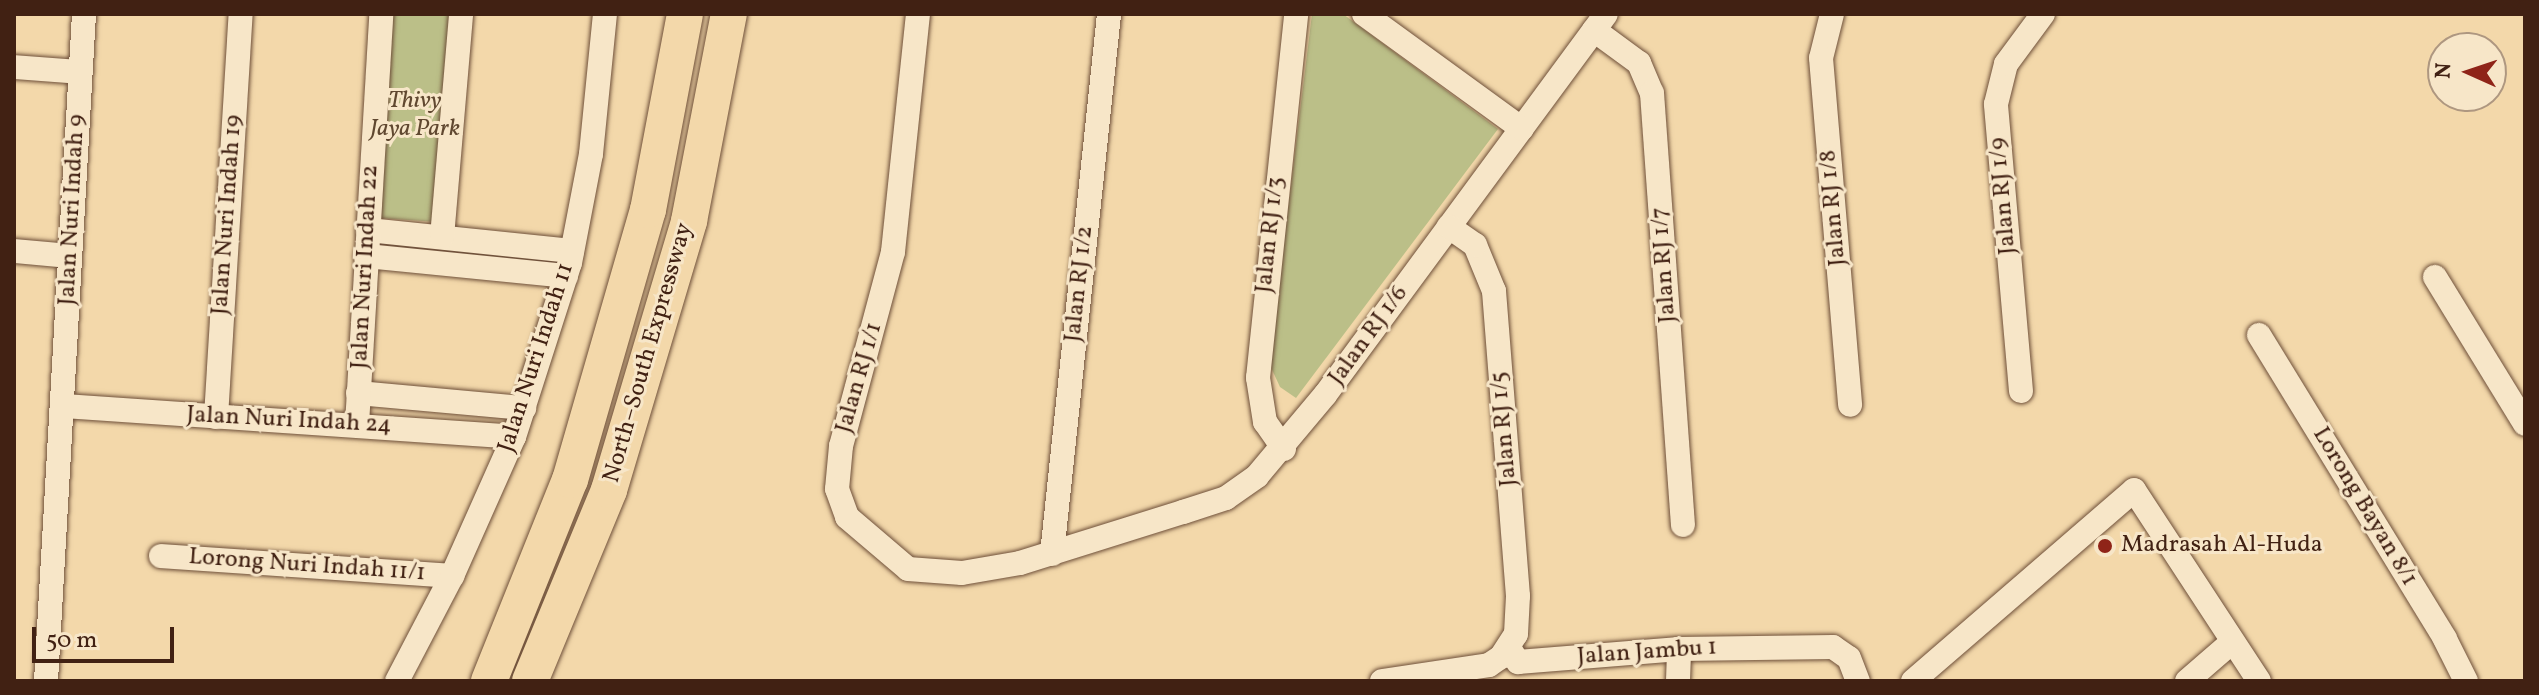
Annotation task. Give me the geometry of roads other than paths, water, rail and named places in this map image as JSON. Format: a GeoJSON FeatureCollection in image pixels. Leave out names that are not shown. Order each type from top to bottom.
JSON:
{"type":"FeatureCollection","features":[{"type":"Feature","properties":{"kind":"highway","name":"North–South Expressway"},"geometry":{"type":"LineString","coordinates":[[489,681],[570,480],[648,210],[685,14]]}},
{"type":"Feature","properties":{"kind":"highway","name":"North–South Expressway"},"geometry":{"type":"LineString","coordinates":[[530,681],[609,490],[689,221],[729,14]]}},
{"type":"Feature","properties":{"kind":"street","name":"Jalan Nuri Indah 9"},"geometry":{"type":"LineString","coordinates":[[46,681],[84,14]]}},
{"type":"Feature","properties":{"kind":"street","name":"Jalan Nuri Indah 19"},"geometry":{"type":"LineString","coordinates":[[216,417],[241,14]]}},
{"type":"Feature","properties":{"kind":"street","name":"Jalan Nuri Indah 22"},"geometry":{"type":"LineString","coordinates":[[357,424],[381,14]]}},
{"type":"Feature","properties":{"kind":"street"},"geometry":{"type":"LineString","coordinates":[[442,237],[461,14]]}},
{"type":"Feature","properties":{"kind":"street","name":"Jalan Nuri Indah 11"},"geometry":{"type":"LineString","coordinates":[[397,681],[452,576],[514,437],[566,276],[591,154],[605,14]]}},
{"type":"Feature","properties":{"kind":"street","name":"Jalan RJ 1/1"},"geometry":{"type":"LineString","coordinates":[[918,14],[893,252],[841,446],[837,489],[847,517],[908,569],[962,573],[1052,554]]}},
{"type":"Feature","properties":{"kind":"street","name":"Jalan RJ 1/2"},"geometry":{"type":"LineString","coordinates":[[1052,554],[1109,14]]}},
{"type":"Feature","properties":{"kind":"street","name":"Jalan RJ 1/3"},"geometry":{"type":"LineString","coordinates":[[1284,449],[1265,422],[1258,378],[1296,14]]}},
{"type":"Feature","properties":{"kind":"street"},"geometry":{"type":"LineString","coordinates":[[1364,14],[1522,129]]}},
{"type":"Feature","properties":{"kind":"street","name":"Jalan RJ 1/8"},"geometry":{"type":"LineString","coordinates":[[1832,14],[1822,39],[1821,58],[1850,405]]}},
{"type":"Feature","properties":{"kind":"street","name":"Jalan RJ 1/9"},"geometry":{"type":"LineString","coordinates":[[2021,391],[1996,104],[2006,64],[2043,14]]}},
{"type":"Feature","properties":{"kind":"street","name":"Jalan RJ 1/6"},"geometry":{"type":"LineString","coordinates":[[1052,554],[1226,498],[1284,449],[1600,22]]}},
{"type":"Feature","properties":{"kind":"street","name":"Jalan RJ 1/7"},"geometry":{"type":"LineString","coordinates":[[1600,22],[1639,63],[1652,93],[1683,525]]}},
{"type":"Feature","properties":{"kind":"street"},"geometry":{"type":"LineString","coordinates":[[14,67],[80,72]]}},
{"type":"Feature","properties":{"kind":"street","name":"Jalan RJ 1/5"},"geometry":{"type":"LineString","coordinates":[[1449,227],[1475,245],[1494,291],[1518,596],[1516,634],[1509,648]]}},
{"type":"Feature","properties":{"kind":"street"},"geometry":{"type":"LineString","coordinates":[[368,230],[572,251]]}},
{"type":"Feature","properties":{"kind":"street"},"geometry":{"type":"LineString","coordinates":[[14,251],[69,256]]}},
{"type":"Feature","properties":{"kind":"street"},"geometry":{"type":"LineString","coordinates":[[366,256],[566,276]]}},
{"type":"Feature","properties":{"kind":"street"},"geometry":{"type":"LineString","coordinates":[[2435,277],[2525,424]]}},
{"type":"Feature","properties":{"kind":"street","name":"Lorong Bayan 8/1"},"geometry":{"type":"LineString","coordinates":[[2259,335],[2445,639],[2466,681]]}},
{"type":"Feature","properties":{"kind":"street"},"geometry":{"type":"LineString","coordinates":[[358,393],[524,408]]}},
{"type":"Feature","properties":{"kind":"street","name":"Jalan Nuri Indah 24"},"geometry":{"type":"LineString","coordinates":[[64,406],[514,437]]}},
{"type":"Feature","properties":{"kind":"street"},"geometry":{"type":"LineString","coordinates":[[1913,681],[2134,490],[2259,681]]}},
{"type":"Feature","properties":{"kind":"street","name":"Lorong Nuri Indah 11/1"},"geometry":{"type":"LineString","coordinates":[[161,556],[452,576]]}},
{"type":"Feature","properties":{"kind":"street"},"geometry":{"type":"LineString","coordinates":[[2187,681],[2232,642]]}},
{"type":"Feature","properties":{"kind":"street","name":"Jalan Jambu 1"},"geometry":{"type":"LineString","coordinates":[[1509,648],[1518,662],[1679,649],[1833,647],[1849,658],[1858,681]]}},
{"type":"Feature","properties":{"kind":"street"},"geometry":{"type":"LineString","coordinates":[[1382,681],[1489,673],[1509,648]]}},
{"type":"Feature","properties":{"kind":"street"},"geometry":{"type":"LineString","coordinates":[[1678,681],[1679,649]]}},
{"type":"Feature","properties":{"kind":"place","name":"Madrasah Al-Huda"},"geometry":{"type":"Point","coordinates":[2105,546]}},
{"type":"Feature","properties":{"kind":"park label","name":"Thivy Jaya Park"},"geometry":{"type":"Point","coordinates":[415,116]}}]}
